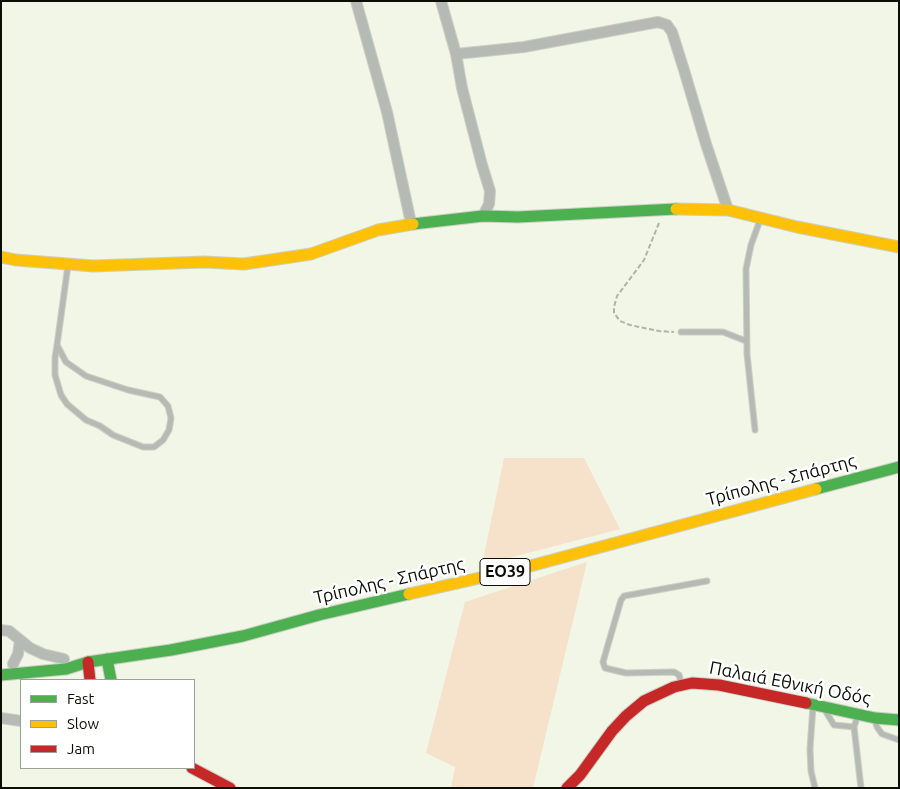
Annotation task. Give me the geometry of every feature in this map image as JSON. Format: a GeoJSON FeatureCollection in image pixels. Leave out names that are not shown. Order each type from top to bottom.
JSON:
{"type":"FeatureCollection","features":[{"type":"Feature","properties":{"kind":"main road"},"geometry":{"type":"LineString","coordinates":[[1,258],[93,266],[204,262],[244,264],[311,254],[378,230],[411,223],[483,216],[518,217],[664,209],[728,210],[797,227],[899,247]]}},
{"type":"Feature","properties":{"kind":"main road","name":"Τρίπολης - Σπάρτης"},"geometry":{"type":"LineString","coordinates":[[6,669],[66,669],[88,662],[180,649],[243,636],[319,615],[519,569],[899,467]]}},
{"type":"Feature","properties":{"kind":"main road","name":"Τρίπολης - Σπάρτης"},"geometry":{"type":"LineString","coordinates":[[6,669],[64,659],[88,662]]}},
{"type":"Feature","properties":{"kind":"main road"},"geometry":{"type":"LineString","coordinates":[[107,659],[111,679]]}},
{"type":"Feature","properties":{"kind":"main road"},"geometry":{"type":"LineString","coordinates":[[88,662],[90,679]]}},
{"type":"Feature","properties":{"kind":"main road"},"geometry":{"type":"LineString","coordinates":[[6,669],[23,679]]}},
{"type":"Feature","properties":{"kind":"main road","name":"Παλαιά Εθνική Οδός"},"geometry":{"type":"LineString","coordinates":[[567,788],[580,775],[612,731],[626,716],[644,701],[658,693],[682,685],[692,683],[719,685],[875,718],[899,720]]}},
{"type":"Feature","properties":{"kind":"main road"},"geometry":{"type":"LineString","coordinates":[[194,769],[230,788]]}},
{"type":"Feature","properties":{"kind":"street"},"geometry":{"type":"LineString","coordinates":[[356,1],[387,112],[411,223]]}},
{"type":"Feature","properties":{"kind":"street"},"geometry":{"type":"LineString","coordinates":[[441,1],[490,191],[489,204],[483,216]]}},
{"type":"Feature","properties":{"kind":"street"},"geometry":{"type":"LineString","coordinates":[[456,54],[524,47],[658,22],[667,25],[672,32],[728,210]]}},
{"type":"Feature","properties":{"kind":"street"},"geometry":{"type":"LineString","coordinates":[[1,630],[9,631],[43,654],[64,659]]}},
{"type":"Feature","properties":{"kind":"street"},"geometry":{"type":"LineString","coordinates":[[6,669],[18,654],[20,640]]}},
{"type":"Feature","properties":{"kind":"street"},"geometry":{"type":"LineString","coordinates":[[1,718],[20,721]]}},
{"type":"Feature","properties":{"kind":"lane"},"geometry":{"type":"LineString","coordinates":[[754,430],[746,341],[746,269],[751,245],[760,218]]}},
{"type":"Feature","properties":{"kind":"lane"},"geometry":{"type":"LineString","coordinates":[[57,345],[66,362],[86,376],[128,390],[160,397],[168,406],[171,418],[170,430],[163,440],[154,447],[143,447],[113,435],[100,426],[86,420],[76,412],[67,404],[57,386],[55,375],[57,345],[68,265]]}},
{"type":"Feature","properties":{"kind":"lane"},"geometry":{"type":"LineString","coordinates":[[681,332],[723,332],[746,341]]}},
{"type":"Feature","properties":{"kind":"lane"},"geometry":{"type":"LineString","coordinates":[[682,685],[678,675],[674,672],[626,673],[605,668],[603,662],[621,600],[624,596],[707,581]]}},
{"type":"Feature","properties":{"kind":"lane"},"geometry":{"type":"LineString","coordinates":[[818,706],[834,725],[854,727]]}},
{"type":"Feature","properties":{"kind":"lane"},"geometry":{"type":"LineString","coordinates":[[814,788],[810,749],[818,706]]}},
{"type":"Feature","properties":{"kind":"lane"},"geometry":{"type":"LineString","coordinates":[[859,714],[854,727],[861,788]]}},
{"type":"Feature","properties":{"kind":"lane"},"geometry":{"type":"LineString","coordinates":[[875,718],[877,728],[882,734],[899,740]]}},
{"type":"Feature","properties":{"kind":"path"},"geometry":{"type":"LineString","coordinates":[[664,209],[644,260],[615,300],[614,313],[620,321],[630,325],[659,331],[681,332]]}},
{"type":"Feature","properties":{"kind":"shaded area"},"geometry":{"type":"Polygon","coordinates":[[[504,458],[584,458],[620,529],[482,565],[504,458]]]}},
{"type":"Feature","properties":{"kind":"shaded area"},"geometry":{"type":"Polygon","coordinates":[[[587,562],[533,788],[451,788],[455,767],[426,753],[465,602],[587,562]]]}},
{"type":"Feature","properties":{"kind":"traffic: fast"},"geometry":{"type":"LineString","coordinates":[[413,224],[483,216],[518,217],[676,209]]}},
{"type":"Feature","properties":{"kind":"traffic: fast"},"geometry":{"type":"LineString","coordinates":[[816,489],[899,467]]}},
{"type":"Feature","properties":{"kind":"traffic: fast"},"geometry":{"type":"LineString","coordinates":[[1,675],[66,669],[88,662],[171,650],[243,636],[319,615],[409,594]]}},
{"type":"Feature","properties":{"kind":"traffic: fast"},"geometry":{"type":"LineString","coordinates":[[107,659],[111,679]]}},
{"type":"Feature","properties":{"kind":"traffic: fast"},"geometry":{"type":"LineString","coordinates":[[806,703],[875,718],[899,720]]}},
{"type":"Feature","properties":{"kind":"traffic: slow"},"geometry":{"type":"LineString","coordinates":[[676,209],[728,210],[797,227],[899,247]]}},
{"type":"Feature","properties":{"kind":"traffic: slow"},"geometry":{"type":"LineString","coordinates":[[1,257],[16,260],[93,266],[204,262],[244,264],[311,254],[378,230],[413,224]]}},
{"type":"Feature","properties":{"kind":"traffic: slow"},"geometry":{"type":"LineString","coordinates":[[409,594],[519,569],[816,489]]}},
{"type":"Feature","properties":{"kind":"traffic: jam"},"geometry":{"type":"LineString","coordinates":[[88,662],[90,679]]}},
{"type":"Feature","properties":{"kind":"traffic: jam"},"geometry":{"type":"LineString","coordinates":[[567,788],[580,775],[612,731],[626,716],[644,701],[674,687],[692,683],[719,685],[806,703]]}},
{"type":"Feature","properties":{"kind":"traffic: jam"},"geometry":{"type":"LineString","coordinates":[[194,769],[230,788]]}}]}
